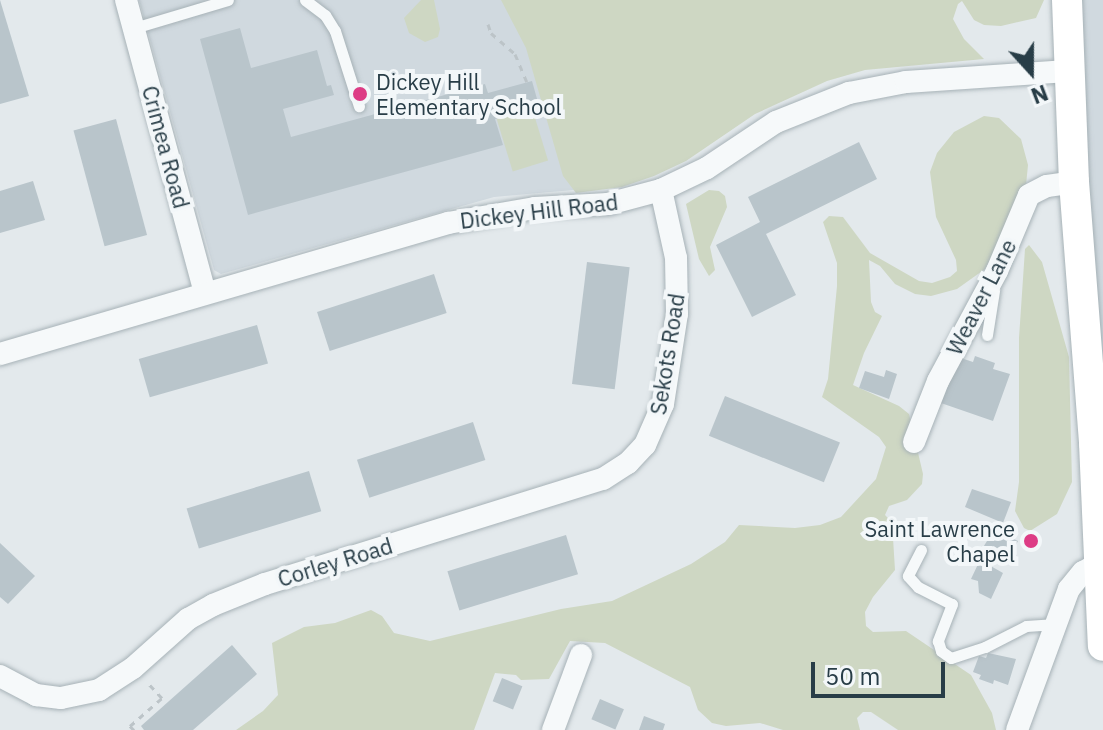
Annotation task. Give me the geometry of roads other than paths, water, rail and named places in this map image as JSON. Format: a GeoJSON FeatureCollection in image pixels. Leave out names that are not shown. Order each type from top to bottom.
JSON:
{"type":"FeatureCollection","features":[{"type":"Feature","properties":{"kind":"main road"},"geometry":{"type":"LineString","coordinates":[[1067,0],[1074,182],[1088,308],[1098,444],[1103,646]]}},
{"type":"Feature","properties":{"kind":"street","name":"Crimea Road"},"geometry":{"type":"LineString","coordinates":[[126,0],[205,293]]}},
{"type":"Feature","properties":{"kind":"street","name":"Dickey Hill Road"},"geometry":{"type":"LineString","coordinates":[[0,354],[448,223],[535,208],[608,204],[661,190],[707,168],[776,122],[849,93],[906,82],[1068,71]]}},
{"type":"Feature","properties":{"kind":"street","name":"Weaver Lane"},"geometry":{"type":"LineString","coordinates":[[914,442],[944,367],[997,271],[1029,195],[1037,189],[1074,182]]}},
{"type":"Feature","properties":{"kind":"street","name":"Sekots Road"},"geometry":{"type":"LineString","coordinates":[[628,463],[645,445],[663,404],[677,314],[676,258],[661,190]]}},
{"type":"Feature","properties":{"kind":"street","name":"Corley Road"},"geometry":{"type":"LineString","coordinates":[[0,676],[36,695],[61,698],[99,690],[133,668],[188,619],[240,593],[603,479],[628,463]]}},
{"type":"Feature","properties":{"kind":"street"},"geometry":{"type":"LineString","coordinates":[[1017,730],[1069,589],[1083,572],[1101,562]]}},
{"type":"Feature","properties":{"kind":"street"},"geometry":{"type":"LineString","coordinates":[[553,730],[581,655]]}},
{"type":"Feature","properties":{"kind":"lane"},"geometry":{"type":"LineString","coordinates":[[134,28],[228,0]]}},
{"type":"Feature","properties":{"kind":"lane"},"geometry":{"type":"LineString","coordinates":[[305,0],[325,15],[335,31],[359,106]]}},
{"type":"Feature","properties":{"kind":"lane"},"geometry":{"type":"LineString","coordinates":[[987,335],[997,271]]}},
{"type":"Feature","properties":{"kind":"lane"},"geometry":{"type":"LineString","coordinates":[[921,550],[908,576],[918,587],[952,604],[938,641],[941,651],[951,658],[985,647],[1026,626],[1056,624]]}},
{"type":"Feature","properties":{"kind":"place","name":"Dickey Hill Elementary School"},"geometry":{"type":"Point","coordinates":[360,94]}},
{"type":"Feature","properties":{"kind":"place","name":"Saint Lawrence Chapel"},"geometry":{"type":"Point","coordinates":[1031,541]}}]}
